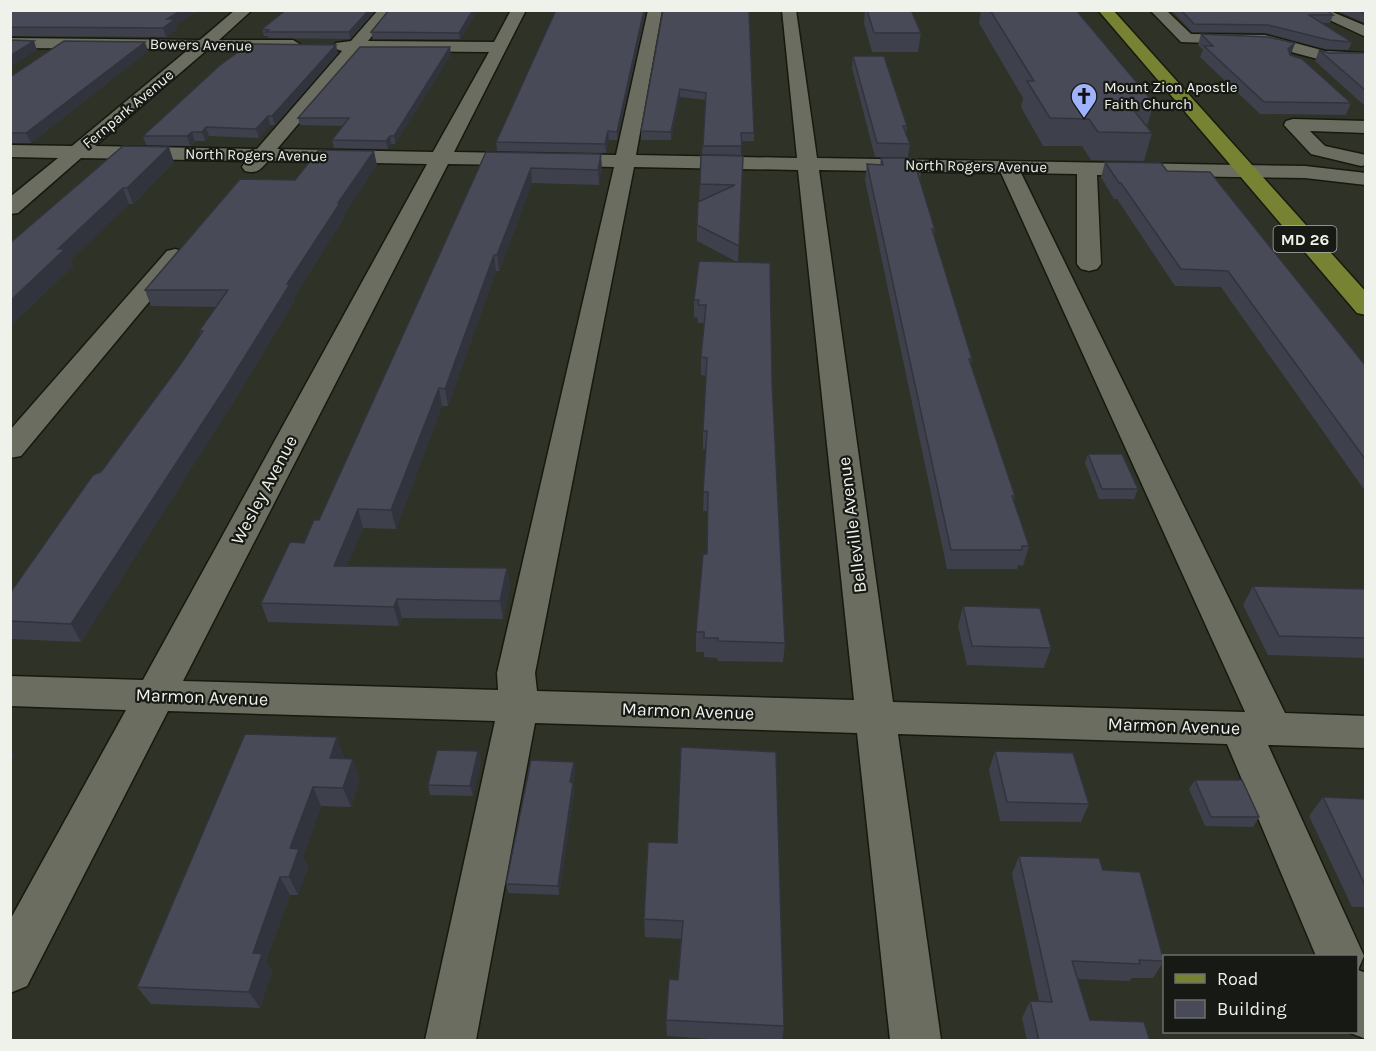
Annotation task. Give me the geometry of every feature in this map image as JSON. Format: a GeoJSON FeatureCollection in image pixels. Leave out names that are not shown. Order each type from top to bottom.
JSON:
{"type":"FeatureCollection","features":[{"type":"Feature","properties":{"kind":"main road","name":"MD 26"},"geometry":{"type":"LineString","coordinates":[[1105,10],[1365,308]]}},
{"type":"Feature","properties":{"kind":"street","name":"Fernpark Avenue"},"geometry":{"type":"LineString","coordinates":[[10,208],[245,10]]}},
{"type":"Feature","properties":{"kind":"street"},"geometry":{"type":"LineString","coordinates":[[239,182],[386,10]]}},
{"type":"Feature","properties":{"kind":"street","name":"Wesley Avenue"},"geometry":{"type":"LineString","coordinates":[[10,969],[519,10]]}},
{"type":"Feature","properties":{"kind":"street"},"geometry":{"type":"LineString","coordinates":[[450,1041],[518,706],[516,673],[655,10]]}},
{"type":"Feature","properties":{"kind":"street","name":"Belleville Avenue"},"geometry":{"type":"LineString","coordinates":[[789,10],[915,1041]]}},
{"type":"Feature","properties":{"kind":"street"},"geometry":{"type":"LineString","coordinates":[[1158,10],[1187,39],[1265,40],[1325,56],[1365,58]]}},
{"type":"Feature","properties":{"kind":"street"},"geometry":{"type":"LineString","coordinates":[[1330,15],[1365,32]]}},
{"type":"Feature","properties":{"kind":"street","name":"Bowers Avenue"},"geometry":{"type":"LineString","coordinates":[[10,43],[499,47]]}},
{"type":"Feature","properties":{"kind":"street"},"geometry":{"type":"LineString","coordinates":[[37,61],[64,43]]}},
{"type":"Feature","properties":{"kind":"street"},"geometry":{"type":"LineString","coordinates":[[1294,61],[1305,64],[1313,71]]}},
{"type":"Feature","properties":{"kind":"street"},"geometry":{"type":"LineString","coordinates":[[1362,172],[1318,150],[1293,125],[1365,127]]}},
{"type":"Feature","properties":{"kind":"street"},"geometry":{"type":"LineString","coordinates":[[1335,127],[1365,155]]}},
{"type":"Feature","properties":{"kind":"street"},"geometry":{"type":"LineString","coordinates":[[1223,146],[1362,172]]}},
{"type":"Feature","properties":{"kind":"street","name":"North Rogers Avenue"},"geometry":{"type":"LineString","coordinates":[[10,151],[1362,172]]}},
{"type":"Feature","properties":{"kind":"street"},"geometry":{"type":"LineString","coordinates":[[1008,166],[1256,728],[1339,955]]}},
{"type":"Feature","properties":{"kind":"street"},"geometry":{"type":"LineString","coordinates":[[1088,168],[1089,264]]}},
{"type":"Feature","properties":{"kind":"street"},"geometry":{"type":"LineString","coordinates":[[10,449],[186,244]]}},
{"type":"Feature","properties":{"kind":"street","name":"Marmon Avenue"},"geometry":{"type":"LineString","coordinates":[[10,691],[1365,732]]}},
{"type":"Feature","properties":{"kind":"street"},"geometry":{"type":"LineString","coordinates":[[1358,998],[1365,1014]]}},
{"type":"Feature","properties":{"kind":"building"},"geometry":{"type":"Polygon","coordinates":[[[10,10],[182,10],[167,19],[175,19],[163,28],[10,27],[10,10]]]}},
{"type":"Feature","properties":{"kind":"building"},"geometry":{"type":"Polygon","coordinates":[[[286,10],[369,10],[349,32],[266,32],[269,30],[262,29],[286,10]]]}},
{"type":"Feature","properties":{"kind":"building"},"geometry":{"type":"Polygon","coordinates":[[[389,10],[473,10],[459,33],[371,32],[389,10]]]}},
{"type":"Feature","properties":{"kind":"building"},"geometry":{"type":"Polygon","coordinates":[[[556,10],[644,10],[617,132],[608,131],[605,144],[496,142],[556,10]]]}},
{"type":"Feature","properties":{"kind":"building"},"geometry":{"type":"Polygon","coordinates":[[[663,10],[749,10],[754,133],[741,133],[742,146],[703,146],[706,93],[680,89],[671,132],[641,131],[663,10]]]}},
{"type":"Feature","properties":{"kind":"building"},"geometry":{"type":"Polygon","coordinates":[[[867,10],[911,10],[921,33],[874,33],[867,10]]]}},
{"type":"Feature","properties":{"kind":"building"},"geometry":{"type":"Polygon","coordinates":[[[990,10],[1076,10],[1154,103],[1128,103],[1152,133],[1098,132],[1089,119],[1050,118],[1027,81],[1034,81],[990,10]]]}},
{"type":"Feature","properties":{"kind":"building"},"geometry":{"type":"Polygon","coordinates":[[[1181,10],[1326,10],[1333,15],[1309,15],[1352,42],[1329,40],[1268,25],[1194,24],[1181,10]]]}},
{"type":"Feature","properties":{"kind":"building"},"geometry":{"type":"Polygon","coordinates":[[[1201,34],[1268,37],[1295,43],[1288,49],[1290,55],[1302,59],[1351,103],[1264,102],[1204,46],[1213,46],[1201,34]]]}},
{"type":"Feature","properties":{"kind":"building"},"geometry":{"type":"Polygon","coordinates":[[[10,40],[34,41],[10,56],[10,40]]]}},
{"type":"Feature","properties":{"kind":"building"},"geometry":{"type":"Polygon","coordinates":[[[64,41],[145,42],[26,133],[10,133],[10,76],[64,41]]]}},
{"type":"Feature","properties":{"kind":"building"},"geometry":{"type":"Polygon","coordinates":[[[249,44],[336,45],[272,116],[268,116],[256,129],[206,127],[202,132],[192,132],[187,136],[143,136],[219,66],[249,44]]]}},
{"type":"Feature","properties":{"kind":"building"},"geometry":{"type":"Polygon","coordinates":[[[360,47],[450,47],[394,136],[390,136],[386,141],[332,140],[349,118],[298,118],[360,47]]]}},
{"type":"Feature","properties":{"kind":"building"},"geometry":{"type":"Polygon","coordinates":[[[1319,50],[1329,53],[1365,53],[1365,90],[1319,50]]]}},
{"type":"Feature","properties":{"kind":"building"},"geometry":{"type":"Polygon","coordinates":[[[853,56],[884,56],[907,126],[903,126],[910,144],[877,143],[853,56]]]}},
{"type":"Feature","properties":{"kind":"building"},"geometry":{"type":"Polygon","coordinates":[[[123,146],[169,147],[58,249],[65,249],[10,301],[10,243],[123,146]]]}},
{"type":"Feature","properties":{"kind":"building"},"geometry":{"type":"Polygon","coordinates":[[[319,150],[374,151],[287,284],[290,284],[226,387],[71,624],[10,621],[10,593],[93,475],[101,472],[180,365],[203,331],[199,331],[228,290],[145,290],[240,179],[295,180],[319,150]]]}},
{"type":"Feature","properties":{"kind":"building"},"geometry":{"type":"Polygon","coordinates":[[[486,152],[601,154],[598,170],[531,168],[497,255],[494,255],[445,389],[439,388],[391,510],[358,509],[334,566],[507,568],[500,601],[397,599],[394,607],[261,603],[290,542],[304,543],[314,520],[319,520],[486,152]]]}},
{"type":"Feature","properties":{"kind":"building"},"geometry":{"type":"Polygon","coordinates":[[[701,155],[743,156],[739,246],[697,225],[698,202],[735,185],[700,184],[701,155]]]}},
{"type":"Feature","properties":{"kind":"building"},"geometry":{"type":"Polygon","coordinates":[[[881,158],[916,158],[921,171],[917,171],[935,230],[932,229],[972,359],[969,359],[1015,496],[1012,496],[1029,546],[1022,546],[1022,550],[951,550],[867,164],[883,165],[881,158]]]}},
{"type":"Feature","properties":{"kind":"building"},"geometry":{"type":"Polygon","coordinates":[[[1105,162],[1161,163],[1167,171],[1210,172],[1365,365],[1365,459],[1228,271],[1181,269],[1105,162]]]}},
{"type":"Feature","properties":{"kind":"building"},"geometry":{"type":"Polygon","coordinates":[[[699,261],[770,263],[772,382],[785,643],[718,641],[718,638],[704,638],[704,632],[696,632],[703,554],[707,554],[708,492],[703,492],[707,431],[703,431],[707,358],[701,357],[706,305],[698,305],[699,300],[694,300],[699,261]]]}},
{"type":"Feature","properties":{"kind":"building"},"geometry":{"type":"Polygon","coordinates":[[[1088,454],[1122,454],[1138,489],[1102,489],[1088,454]]]}},
{"type":"Feature","properties":{"kind":"building"},"geometry":{"type":"Polygon","coordinates":[[[1253,586],[1365,589],[1365,638],[1279,636],[1253,586]]]}},
{"type":"Feature","properties":{"kind":"building"},"geometry":{"type":"Polygon","coordinates":[[[963,606],[1040,608],[1051,648],[972,646],[963,606]]]}},
{"type":"Feature","properties":{"kind":"building"},"geometry":{"type":"Polygon","coordinates":[[[245,734],[337,737],[330,758],[353,759],[343,788],[313,787],[290,848],[299,849],[289,877],[280,877],[253,953],[262,954],[249,992],[137,987],[245,734]]]}},
{"type":"Feature","properties":{"kind":"building"},"geometry":{"type":"Polygon","coordinates":[[[681,747],[776,752],[784,1026],[666,1020],[669,979],[678,980],[683,921],[644,919],[648,842],[677,843],[681,747]]]}},
{"type":"Feature","properties":{"kind":"building"},"geometry":{"type":"Polygon","coordinates":[[[437,750],[478,751],[470,786],[428,785],[437,750]]]}},
{"type":"Feature","properties":{"kind":"building"},"geometry":{"type":"Polygon","coordinates":[[[995,751],[1073,753],[1089,804],[1007,802],[995,751]]]}},
{"type":"Feature","properties":{"kind":"building"},"geometry":{"type":"Polygon","coordinates":[[[531,760],[574,762],[558,886],[506,884],[531,760]]]}},
{"type":"Feature","properties":{"kind":"building"},"geometry":{"type":"Polygon","coordinates":[[[1195,780],[1242,780],[1259,817],[1211,817],[1195,780]]]}},
{"type":"Feature","properties":{"kind":"building"},"geometry":{"type":"Polygon","coordinates":[[[1323,797],[1365,799],[1365,885],[1323,797]]]}},
{"type":"Feature","properties":{"kind":"building"},"geometry":{"type":"Polygon","coordinates":[[[1019,856],[1099,858],[1103,870],[1140,872],[1163,961],[1139,960],[1140,964],[1072,961],[1090,1020],[1144,1022],[1150,1041],[1039,1041],[1030,1001],[1052,1002],[1019,856]]]}},
{"type":"Feature","properties":{"kind":"place","name":"Mount Zion Apostle Faith Church"},"geometry":{"type":"Point","coordinates":[1084,119]}}]}
